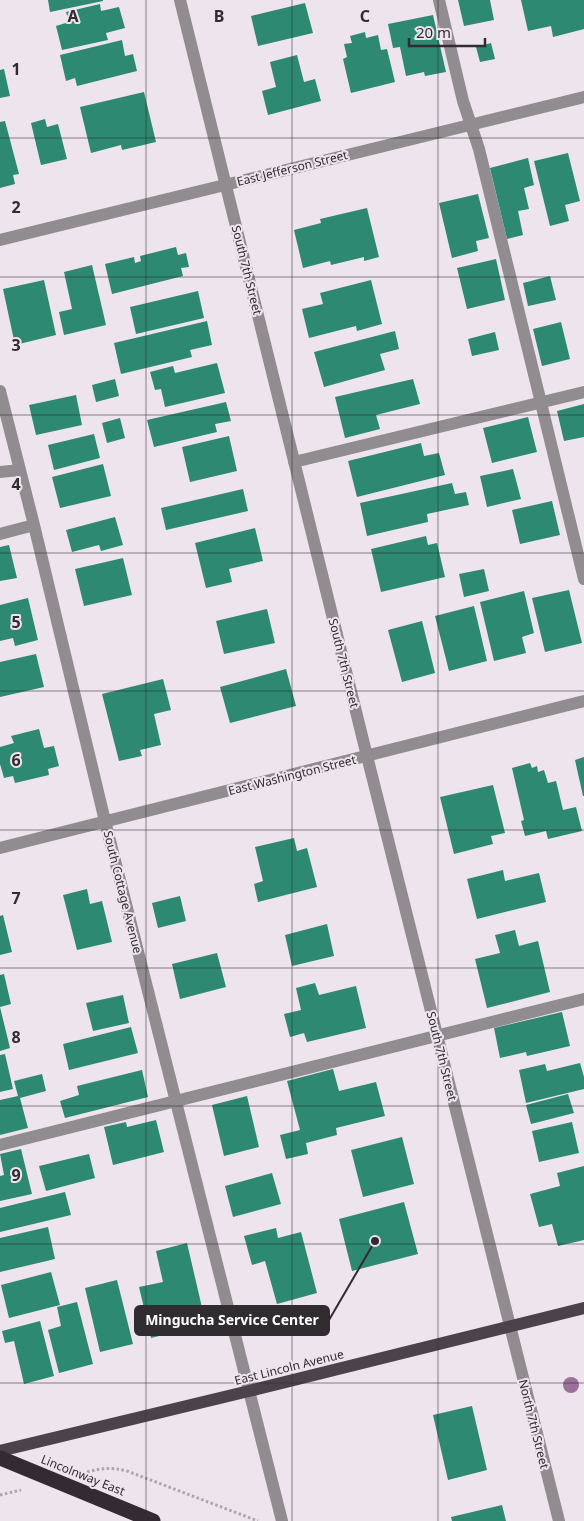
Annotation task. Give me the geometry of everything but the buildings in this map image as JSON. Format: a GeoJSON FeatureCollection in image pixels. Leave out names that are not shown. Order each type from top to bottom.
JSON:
{"type":"FeatureCollection","features":[{"type":"Feature","properties":{"kind":"highway","name":"Lincolnway East"},"geometry":{"type":"LineString","coordinates":[[0,1458],[153,1521]]}},
{"type":"Feature","properties":{"kind":"main road","name":"East Lincoln Avenue"},"geometry":{"type":"LineString","coordinates":[[0,1451],[584,1308]]}},
{"type":"Feature","properties":{"kind":"street","name":"South 7th Street"},"geometry":{"type":"LineString","coordinates":[[180,0],[509,1326]]}},
{"type":"Feature","properties":{"kind":"street"},"geometry":{"type":"LineString","coordinates":[[438,0],[541,402],[584,579]]}},
{"type":"Feature","properties":{"kind":"street","name":"East Jefferson Street"},"geometry":{"type":"LineString","coordinates":[[0,240],[584,97]]}},
{"type":"Feature","properties":{"kind":"street","name":"South Cottage Avenue"},"geometry":{"type":"LineString","coordinates":[[0,391],[105,821],[282,1521]]}},
{"type":"Feature","properties":{"kind":"street"},"geometry":{"type":"LineString","coordinates":[[294,462],[584,392]]}},
{"type":"Feature","properties":{"kind":"street"},"geometry":{"type":"LineString","coordinates":[[0,472],[20,470]]}},
{"type":"Feature","properties":{"kind":"street"},"geometry":{"type":"LineString","coordinates":[[0,534],[34,525]]}},
{"type":"Feature","properties":{"kind":"street","name":"East Washington Street"},"geometry":{"type":"LineString","coordinates":[[0,848],[584,701]]}},
{"type":"Feature","properties":{"kind":"street"},"geometry":{"type":"LineString","coordinates":[[0,1145],[584,999]]}},
{"type":"Feature","properties":{"kind":"street","name":"North 7th Street"},"geometry":{"type":"LineString","coordinates":[[509,1326],[560,1521]]}},
{"type":"Feature","properties":{"kind":"place","name":"Mingucha Service Center"},"geometry":{"type":"Point","coordinates":[375,1241]}}]}
